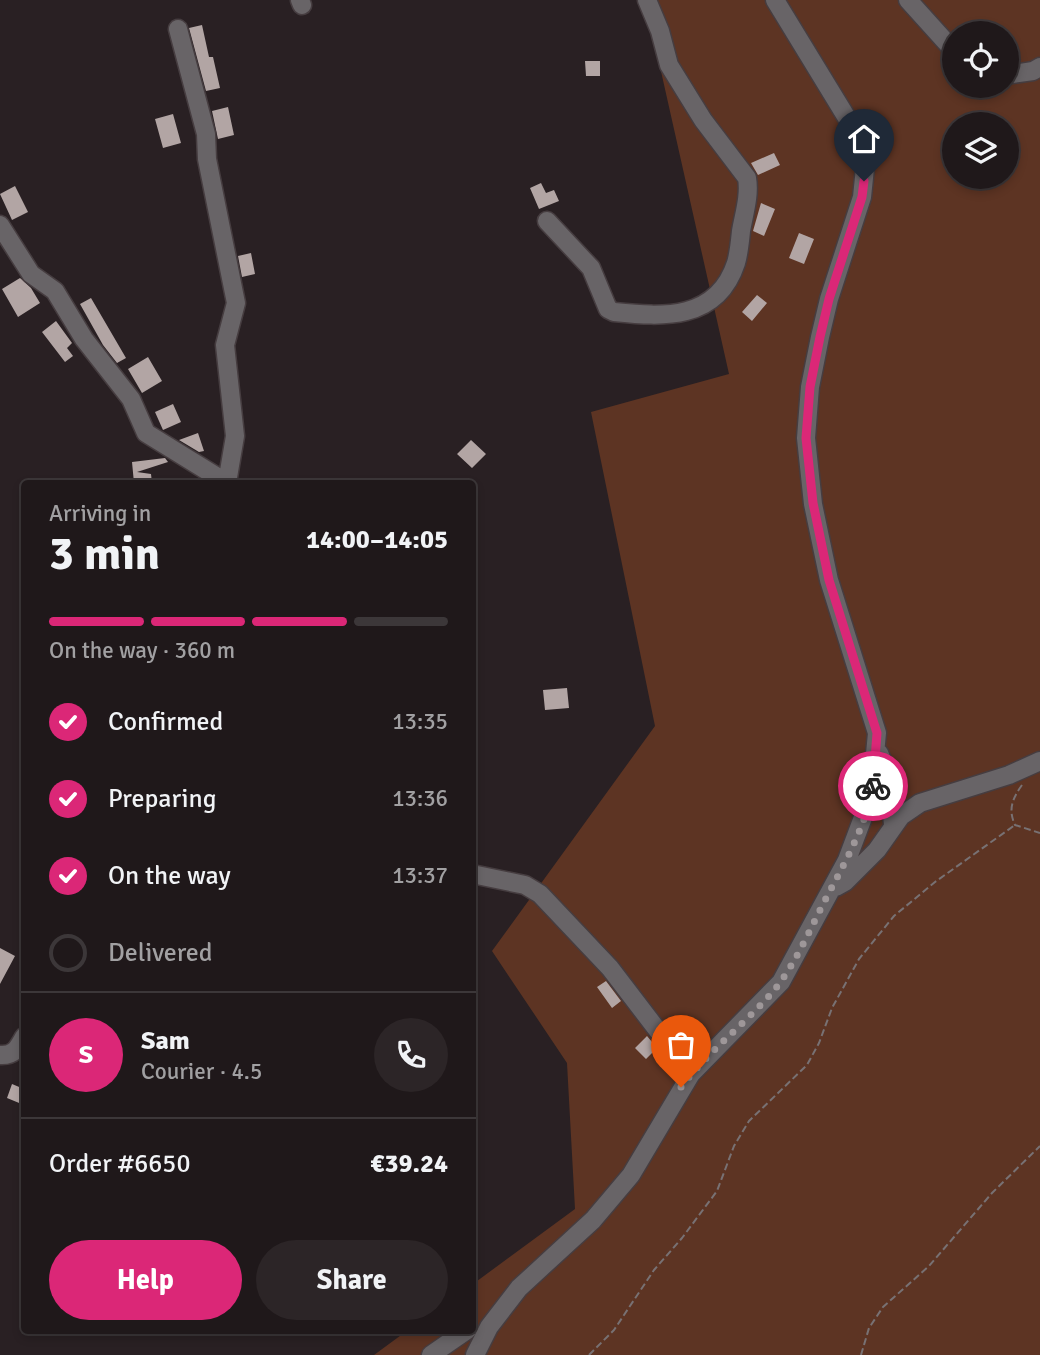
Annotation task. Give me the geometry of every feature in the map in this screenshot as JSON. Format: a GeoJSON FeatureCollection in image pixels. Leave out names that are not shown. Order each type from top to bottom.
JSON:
{"type":"FeatureCollection","features":[{"type":"Feature","properties":{"kind":"street"},"geometry":{"type":"LineString","coordinates":[[547,221],[591,268],[608,309],[614,312],[658,316],[676,314],[705,305],[717,296],[736,262],[747,178],[704,120],[669,65],[660,30],[647,0]]}},
{"type":"Feature","properties":{"kind":"street"},"geometry":{"type":"LineString","coordinates":[[475,1355],[481,1328],[616,1195],[646,1153],[671,1103],[691,1074],[781,982],[831,890],[865,816],[877,750],[873,713],[826,568],[811,492],[806,438],[810,387],[820,337],[829,299],[862,197],[865,168],[862,152],[850,123],[775,0]]}},
{"type":"Feature","properties":{"kind":"street"},"geometry":{"type":"LineString","coordinates":[[908,0],[942,38]]}},
{"type":"Feature","properties":{"kind":"street"},"geometry":{"type":"LineString","coordinates":[[178,29],[206,134],[207,159],[236,303],[225,345],[235,436],[228,480]]}},
{"type":"Feature","properties":{"kind":"street"},"geometry":{"type":"LineString","coordinates":[[1019,73],[1040,67]]}},
{"type":"Feature","properties":{"kind":"street"},"geometry":{"type":"LineString","coordinates":[[0,225],[31,274],[55,292],[84,339],[131,399],[146,433],[222,480]]}},
{"type":"Feature","properties":{"kind":"street"},"geometry":{"type":"LineString","coordinates":[[877,750],[887,772],[893,824]]}},
{"type":"Feature","properties":{"kind":"street"},"geometry":{"type":"LineString","coordinates":[[831,890],[845,882],[877,850],[893,824],[920,803],[1009,775],[1040,761]]}},
{"type":"Feature","properties":{"kind":"street"},"geometry":{"type":"LineString","coordinates":[[476,875],[525,885],[540,894],[618,977],[691,1074]]}},
{"type":"Feature","properties":{"kind":"street"},"geometry":{"type":"LineString","coordinates":[[1,1060],[17,1050],[21,1043]]}},
{"type":"Feature","properties":{"kind":"street"},"geometry":{"type":"LineString","coordinates":[[431,1355],[461,1334]]}},
{"type":"Feature","properties":{"kind":"path"},"geometry":{"type":"LineString","coordinates":[[1026,779],[1014,796],[1009,814],[1015,825],[1040,833]]}},
{"type":"Feature","properties":{"kind":"path"},"geometry":{"type":"LineString","coordinates":[[589,1355],[614,1330],[654,1269],[682,1238],[717,1191],[734,1146],[750,1121],[807,1065],[819,1043],[832,1008],[859,959],[894,916],[935,882],[1015,825]]}},
{"type":"Feature","properties":{"kind":"path"},"geometry":{"type":"LineString","coordinates":[[861,1355],[869,1328],[883,1307],[929,1266],[992,1193],[1040,1146]]}},
{"type":"Feature","properties":{"kind":"shaded area"},"geometry":{"type":"Polygon","coordinates":[[[645,0],[1040,0],[1040,1355],[374,1355],[403,1334],[476,1334],[476,1282],[575,1209],[567,1063],[492,951],[655,726],[591,412],[729,374],[645,0]]]}},
{"type":"Feature","properties":{"kind":"building"},"geometry":{"type":"Polygon","coordinates":[[[202,25],[220,88],[206,91],[189,28],[202,25]]]}},
{"type":"Feature","properties":{"kind":"building"},"geometry":{"type":"Polygon","coordinates":[[[585,61],[600,61],[600,76],[586,76],[585,61]]]}},
{"type":"Feature","properties":{"kind":"building"},"geometry":{"type":"Polygon","coordinates":[[[228,107],[234,135],[218,139],[212,111],[228,107]]]}},
{"type":"Feature","properties":{"kind":"building"},"geometry":{"type":"Polygon","coordinates":[[[173,114],[181,143],[163,148],[155,119],[173,114]]]}},
{"type":"Feature","properties":{"kind":"building"},"geometry":{"type":"Polygon","coordinates":[[[774,153],[780,165],[758,175],[751,163],[774,153]]]}},
{"type":"Feature","properties":{"kind":"building"},"geometry":{"type":"Polygon","coordinates":[[[541,183],[546,193],[554,190],[559,201],[539,209],[530,188],[541,183]]]}},
{"type":"Feature","properties":{"kind":"building"},"geometry":{"type":"Polygon","coordinates":[[[15,186],[28,212],[12,220],[0,194],[15,186]]]}},
{"type":"Feature","properties":{"kind":"building"},"geometry":{"type":"Polygon","coordinates":[[[761,203],[775,209],[764,236],[753,231],[761,203]]]}},
{"type":"Feature","properties":{"kind":"building"},"geometry":{"type":"Polygon","coordinates":[[[799,233],[814,239],[804,264],[789,258],[799,233]]]}},
{"type":"Feature","properties":{"kind":"building"},"geometry":{"type":"Polygon","coordinates":[[[251,253],[255,274],[242,277],[238,256],[251,253]]]}},
{"type":"Feature","properties":{"kind":"building"},"geometry":{"type":"Polygon","coordinates":[[[20,278],[31,288],[40,303],[18,317],[2,289],[20,278]]]}},
{"type":"Feature","properties":{"kind":"building"},"geometry":{"type":"Polygon","coordinates":[[[757,295],[767,303],[752,321],[742,312],[757,295]]]}},
{"type":"Feature","properties":{"kind":"building"},"geometry":{"type":"Polygon","coordinates":[[[91,298],[126,358],[117,363],[103,345],[80,304],[91,298]]]}},
{"type":"Feature","properties":{"kind":"building"},"geometry":{"type":"Polygon","coordinates":[[[56,321],[72,343],[67,348],[73,356],[65,362],[42,332],[56,321]]]}},
{"type":"Feature","properties":{"kind":"building"},"geometry":{"type":"Polygon","coordinates":[[[148,357],[162,381],[142,393],[128,369],[148,357]]]}},
{"type":"Feature","properties":{"kind":"building"},"geometry":{"type":"Polygon","coordinates":[[[173,404],[181,422],[163,430],[155,412],[173,404]]]}},
{"type":"Feature","properties":{"kind":"building"},"geometry":{"type":"Polygon","coordinates":[[[198,433],[204,451],[199,452],[179,440],[198,433]]]}},
{"type":"Feature","properties":{"kind":"building"},"geometry":{"type":"Polygon","coordinates":[[[471,440],[486,454],[472,468],[457,454],[471,440]]]}},
{"type":"Feature","properties":{"kind":"building"},"geometry":{"type":"Polygon","coordinates":[[[165,458],[168,462],[137,472],[151,474],[152,480],[134,480],[132,462],[165,458]]]}},
{"type":"Feature","properties":{"kind":"building"},"geometry":{"type":"Polygon","coordinates":[[[567,688],[569,708],[545,710],[543,690],[567,688]]]}},
{"type":"Feature","properties":{"kind":"building"},"geometry":{"type":"Polygon","coordinates":[[[0,948],[15,956],[0,984],[0,948]]]}},
{"type":"Feature","properties":{"kind":"building"},"geometry":{"type":"Polygon","coordinates":[[[606,981],[621,1001],[612,1008],[597,987],[606,981]]]}},
{"type":"Feature","properties":{"kind":"building"},"geometry":{"type":"Polygon","coordinates":[[[647,1036],[657,1048],[646,1059],[635,1048],[647,1036]]]}},
{"type":"Feature","properties":{"kind":"building"},"geometry":{"type":"Polygon","coordinates":[[[12,1084],[21,1088],[21,1104],[7,1098],[12,1084]]]}},
{"type":"Feature","properties":{"kind":"way so far"},"geometry":{"type":"LineString","coordinates":[[681,1087],[707,1056],[751,1015],[781,982],[847,860],[865,816],[873,786]]}},
{"type":"Feature","properties":{"kind":"route"},"geometry":{"type":"LineString","coordinates":[[864,181],[862,197],[829,299],[820,337],[810,387],[806,438],[813,503],[829,580],[873,713],[877,733],[873,786]]}}]}
